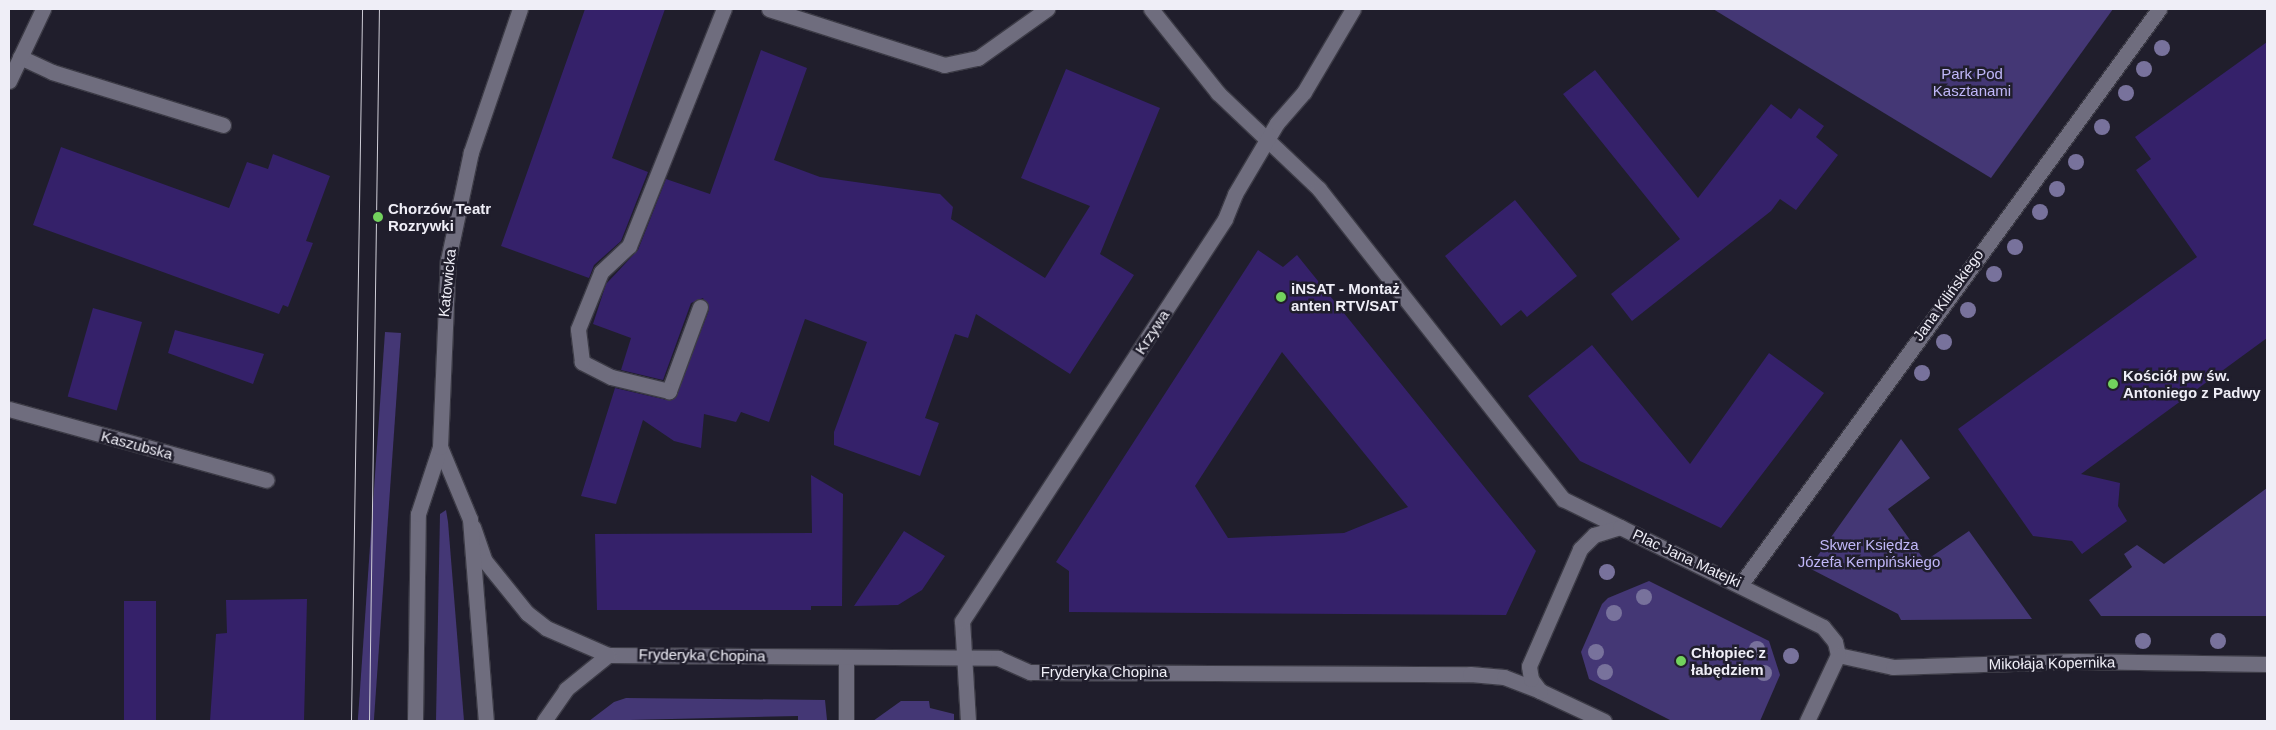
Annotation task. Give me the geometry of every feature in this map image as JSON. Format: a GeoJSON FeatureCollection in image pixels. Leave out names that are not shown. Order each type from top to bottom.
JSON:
{"type":"FeatureCollection","features":[{"type":"Feature","properties":{"kind":"street"},"geometry":{"type":"LineString","coordinates":[[9,80],[43,9]]}},
{"type":"Feature","properties":{"kind":"street","name":"Katowicka"},"geometry":{"type":"LineString","coordinates":[[415,721],[418,514],[440,447],[448,260],[471,152],[520,9]]}},
{"type":"Feature","properties":{"kind":"street"},"geometry":{"type":"LineString","coordinates":[[700,306],[669,391],[611,378],[582,362],[578,329],[601,272],[629,246],[724,9]]}},
{"type":"Feature","properties":{"kind":"street"},"geometry":{"type":"LineString","coordinates":[[769,9],[944,65],[978,58],[1046,9]]}},
{"type":"Feature","properties":{"kind":"street"},"geometry":{"type":"LineString","coordinates":[[1151,9],[1218,93],[1265,141],[1319,189],[1563,499],[1620,527]]}},
{"type":"Feature","properties":{"kind":"street","name":"Krzywa"},"geometry":{"type":"LineString","coordinates":[[968,721],[962,621],[1225,220],[1234,194],[1265,141],[1304,92],[1354,9]]}},
{"type":"Feature","properties":{"kind":"street","name":"Jana Kilińskiego"},"geometry":{"type":"LineString","coordinates":[[1741,584],[2159,9]]}},
{"type":"Feature","properties":{"kind":"street"},"geometry":{"type":"LineString","coordinates":[[20,57],[52,72],[223,125]]}},
{"type":"Feature","properties":{"kind":"street","name":"Kaszubska"},"geometry":{"type":"LineString","coordinates":[[9,409],[266,480]]}},
{"type":"Feature","properties":{"kind":"street","name":"Katowicka"},"geometry":{"type":"LineString","coordinates":[[440,447],[470,518],[486,721]]}},
{"type":"Feature","properties":{"kind":"street"},"geometry":{"type":"LineString","coordinates":[[470,518],[485,560],[527,613],[546,628],[608,655],[566,689],[544,721]]}},
{"type":"Feature","properties":{"kind":"street","name":"Plac Jana Matejki"},"geometry":{"type":"LineString","coordinates":[[1540,691],[1531,678],[1529,666],[1580,549],[1594,535],[1620,527],[1741,584],[1823,627],[1835,642],[1838,654]]}},
{"type":"Feature","properties":{"kind":"street"},"geometry":{"type":"LineString","coordinates":[[1807,721],[1838,654]]}},
{"type":"Feature","properties":{"kind":"street","name":"Mikołaja Kopernika"},"geometry":{"type":"LineString","coordinates":[[1838,654],[1893,667],[2074,661],[2267,664]]}},
{"type":"Feature","properties":{"kind":"street","name":"Fryderyka Chopina"},"geometry":{"type":"LineString","coordinates":[[608,655],[998,658],[1030,672],[1470,674],[1504,677],[1540,691]]}},
{"type":"Feature","properties":{"kind":"street"},"geometry":{"type":"LineString","coordinates":[[846,657],[846,721]]}},
{"type":"Feature","properties":{"kind":"street"},"geometry":{"type":"LineString","coordinates":[[1540,691],[1604,721]]}},
{"type":"Feature","properties":{"kind":"green space","name":"Park Pod Kasztanami"},"geometry":{"type":"Polygon","coordinates":[[[1713,9],[2113,9],[1991,178],[1713,9]]]}},
{"type":"Feature","properties":{"kind":"green space"},"geometry":{"type":"Polygon","coordinates":[[[385,332],[401,333],[374,721],[358,720],[385,332]]]}},
{"type":"Feature","properties":{"kind":"green space","name":"Skwer Księdza Józefa Kempińskiego"},"geometry":{"type":"Polygon","coordinates":[[[1901,439],[1930,478],[1888,509],[1925,561],[1969,531],[2032,619],[1901,620],[1898,614],[1809,568],[1901,439]]]}},
{"type":"Feature","properties":{"kind":"green space"},"geometry":{"type":"Polygon","coordinates":[[[2267,488],[2267,616],[2101,616],[2089,600],[2132,567],[2124,554],[2137,545],[2164,564],[2267,488]]]}},
{"type":"Feature","properties":{"kind":"green space"},"geometry":{"type":"Polygon","coordinates":[[[446,510],[464,721],[436,721],[440,514],[446,510]]]}},
{"type":"Feature","properties":{"kind":"green space"},"geometry":{"type":"Polygon","coordinates":[[[1649,581],[1769,641],[1780,675],[1760,721],[1672,721],[1589,679],[1581,652],[1602,604],[1608,598],[1649,581]]]}},
{"type":"Feature","properties":{"kind":"green space"},"geometry":{"type":"Polygon","coordinates":[[[626,698],[825,700],[827,720],[798,721],[798,716],[589,721],[614,702],[626,698]]]}},
{"type":"Feature","properties":{"kind":"green space"},"geometry":{"type":"Polygon","coordinates":[[[901,701],[929,701],[930,708],[954,714],[954,721],[873,721],[901,701]]]}},
{"type":"Feature","properties":{"kind":"building"},"geometry":{"type":"Polygon","coordinates":[[[585,9],[665,9],[612,158],[648,172],[621,241],[594,265],[589,278],[501,246],[585,9]]]}},
{"type":"Feature","properties":{"kind":"building","name":"Kościół pw św. Antoniego z Padwy"},"geometry":{"type":"Polygon","coordinates":[[[2267,42],[2267,338],[2081,474],[2120,483],[2118,506],[2127,521],[2082,554],[2072,541],[2033,536],[1958,429],[2197,257],[2136,170],[2151,159],[2135,137],[2267,42]]]}},
{"type":"Feature","properties":{"kind":"building"},"geometry":{"type":"Polygon","coordinates":[[[761,50],[807,68],[774,160],[820,177],[940,194],[953,207],[951,219],[1045,278],[1090,206],[1021,178],[1066,69],[1160,108],[1100,254],[1134,275],[1070,374],[976,314],[968,338],[955,334],[925,418],[939,423],[920,476],[834,445],[834,432],[867,342],[805,319],[769,422],[741,412],[736,422],[704,414],[701,448],[674,441],[643,420],[616,504],[581,496],[615,388],[667,400],[675,398],[709,310],[703,298],[691,303],[663,380],[621,370],[631,338],[593,324],[606,284],[638,250],[666,179],[710,194],[761,50]]]}},
{"type":"Feature","properties":{"kind":"building"},"geometry":{"type":"Polygon","coordinates":[[[1595,70],[1698,198],[1771,104],[1791,119],[1799,108],[1824,126],[1816,137],[1838,155],[1796,210],[1780,199],[1771,211],[1632,321],[1611,294],[1680,239],[1563,94],[1595,70]]]}},
{"type":"Feature","properties":{"kind":"building"},"geometry":{"type":"Polygon","coordinates":[[[61,147],[229,208],[247,162],[268,169],[273,154],[330,176],[306,241],[313,243],[288,307],[283,305],[279,314],[33,225],[61,147]]]}},
{"type":"Feature","properties":{"kind":"building"},"geometry":{"type":"Polygon","coordinates":[[[1515,200],[1577,276],[1527,317],[1521,310],[1501,326],[1445,256],[1515,200]]]}},
{"type":"Feature","properties":{"kind":"building"},"geometry":{"type":"Polygon","coordinates":[[[1258,250],[1283,267],[1297,255],[1536,551],[1506,615],[1069,612],[1069,571],[1056,562],[1258,250]],[[1282,352],[1195,486],[1228,538],[1344,533],[1408,507],[1282,352]]]}},
{"type":"Feature","properties":{"kind":"building"},"geometry":{"type":"Polygon","coordinates":[[[93,308],[142,322],[117,410],[68,396],[93,308]]]}},
{"type":"Feature","properties":{"kind":"building"},"geometry":{"type":"Polygon","coordinates":[[[175,330],[264,354],[253,384],[168,353],[175,330]]]}},
{"type":"Feature","properties":{"kind":"building"},"geometry":{"type":"Polygon","coordinates":[[[1592,345],[1690,464],[1769,353],[1824,393],[1721,528],[1580,461],[1528,396],[1592,345]]]}},
{"type":"Feature","properties":{"kind":"building"},"geometry":{"type":"Polygon","coordinates":[[[811,475],[843,494],[842,606],[811,606],[811,610],[597,610],[595,534],[812,533],[811,475]]]}},
{"type":"Feature","properties":{"kind":"building"},"geometry":{"type":"Polygon","coordinates":[[[904,531],[945,556],[922,590],[898,605],[854,606],[904,531]]]}},
{"type":"Feature","properties":{"kind":"building"},"geometry":{"type":"Polygon","coordinates":[[[307,599],[304,721],[210,721],[216,634],[227,633],[226,600],[307,599]]]}},
{"type":"Feature","properties":{"kind":"building"},"geometry":{"type":"Polygon","coordinates":[[[124,601],[156,601],[156,721],[124,721],[124,601]]]}},
{"type":"Feature","properties":{"kind":"tram line"},"geometry":{"type":"LineString","coordinates":[[351,721],[362,9]]}},
{"type":"Feature","properties":{"kind":"tram line"},"geometry":{"type":"LineString","coordinates":[[369,721],[379,9]]}},
{"type":"Feature","properties":{"kind":"place","name":"Chorzów Teatr Rozrywki"},"geometry":{"type":"Point","coordinates":[378,217]}},
{"type":"Feature","properties":{"kind":"place","name":"iNSAT - Montaż anten RTV/SAT"},"geometry":{"type":"Point","coordinates":[1281,297]}},
{"type":"Feature","properties":{"kind":"place","name":"Kościół pw św. Antoniego z Padwy"},"geometry":{"type":"Point","coordinates":[2113,384]}},
{"type":"Feature","properties":{"kind":"place","name":"Chłopiec z łabędziem"},"geometry":{"type":"Point","coordinates":[1681,661]}}]}
